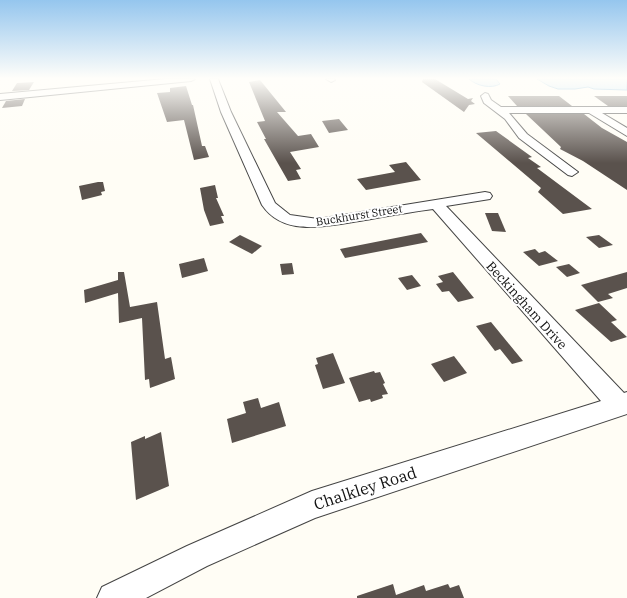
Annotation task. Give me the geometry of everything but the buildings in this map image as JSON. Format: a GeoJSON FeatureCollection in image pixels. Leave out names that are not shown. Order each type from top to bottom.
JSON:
{"type":"FeatureCollection","features":[{"type":"Feature","properties":{"kind":"street","name":"Buckhurst Street"},"geometry":{"type":"LineString","coordinates":[[224,107],[273,211],[297,222],[318,223],[484,196]]}},
{"type":"Feature","properties":{"kind":"street"},"geometry":{"type":"LineString","coordinates":[[496,107],[512,121],[523,136],[572,172]]}},
{"type":"Feature","properties":{"kind":"street"},"geometry":{"type":"LineString","coordinates":[[501,110],[627,110]]}},
{"type":"Feature","properties":{"kind":"street"},"geometry":{"type":"LineString","coordinates":[[591,110],[627,133]]}},
{"type":"Feature","properties":{"kind":"street","name":"Beckingham Drive"},"geometry":{"type":"LineString","coordinates":[[435,203],[524,302],[624,404]]}},
{"type":"Feature","properties":{"kind":"street","name":"Chalkley Road"},"geometry":{"type":"LineString","coordinates":[[113,598],[197,556],[312,505],[624,404]]}}]}
